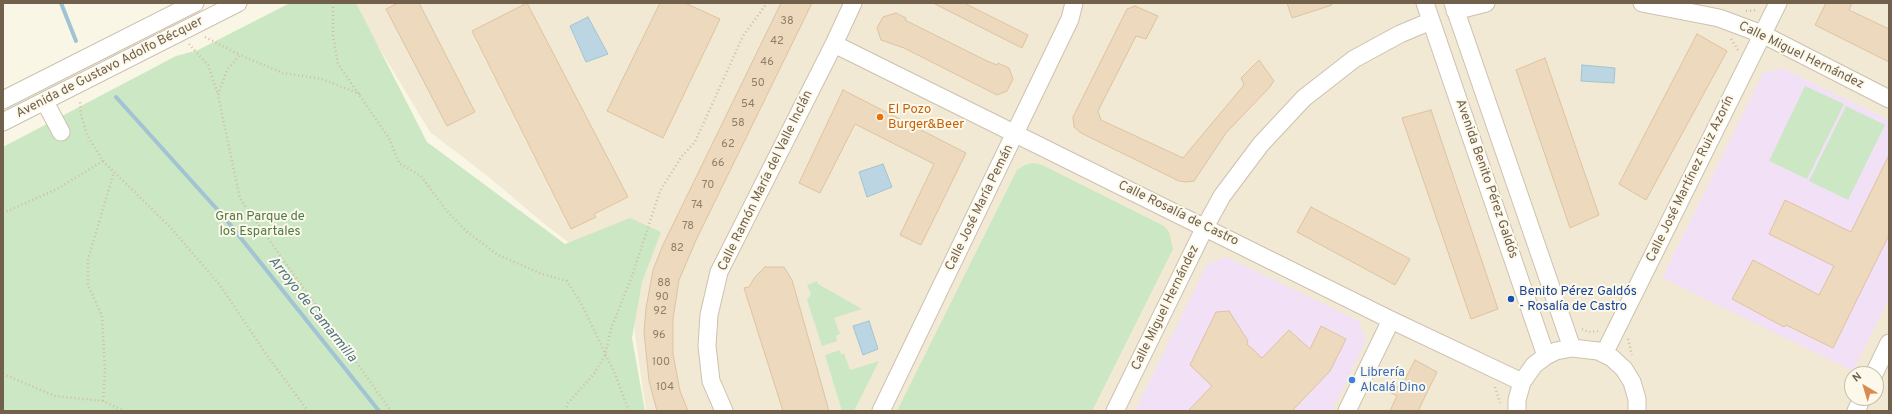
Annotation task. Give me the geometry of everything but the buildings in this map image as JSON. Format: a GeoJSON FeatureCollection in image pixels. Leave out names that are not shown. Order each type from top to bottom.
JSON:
{"type":"FeatureCollection","features":[{"type":"Feature","properties":{"kind":"street","name":"Avenida de Gustavo Adolfo Bécquer"},"geometry":{"type":"LineString","coordinates":[[3,100],[195,3]]}},
{"type":"Feature","properties":{"kind":"street","name":"Avenida de Gustavo Adolfo Bécquer"},"geometry":{"type":"LineString","coordinates":[[3,122],[238,3]]}},
{"type":"Feature","properties":{"kind":"street","name":"Calle Ramón María del Valle Inclán"},"geometry":{"type":"LineString","coordinates":[[724,411],[711,381],[707,346],[708,315],[719,272],[834,44],[852,3]]}},
{"type":"Feature","properties":{"kind":"street","name":"Calle José María Pemán"},"geometry":{"type":"LineString","coordinates":[[881,411],[1070,19],[1074,3]]}},
{"type":"Feature","properties":{"kind":"street","name":"Avenida Benito Pérez Galdós"},"geometry":{"type":"LineString","coordinates":[[1425,3],[1546,356]]}},
{"type":"Feature","properties":{"kind":"street"},"geometry":{"type":"LineString","coordinates":[[1454,7],[1486,3]]}},
{"type":"Feature","properties":{"kind":"street","name":"Calle Miguel Hernández"},"geometry":{"type":"LineString","coordinates":[[1642,3],[1719,18],[1762,34],[1889,99]]}},
{"type":"Feature","properties":{"kind":"street","name":"Calle José Martínez Ruiz Azorín"},"geometry":{"type":"LineString","coordinates":[[1604,354],[1778,3]]}},
{"type":"Feature","properties":{"kind":"street","name":"Avenida Benito Pérez Galdós"},"geometry":{"type":"LineString","coordinates":[[1454,7],[1572,348]]}},
{"type":"Feature","properties":{"kind":"street","name":"Calle Miguel Hernández"},"geometry":{"type":"LineString","coordinates":[[1115,411],[1205,227],[1222,196],[1261,144],[1304,98],[1354,59],[1400,34],[1431,20]]}},
{"type":"Feature","properties":{"kind":"street","name":"Calle Rosalía de Castro"},"geometry":{"type":"LineString","coordinates":[[834,44],[1391,320],[1522,382]]}},
{"type":"Feature","properties":{"kind":"street"},"geometry":{"type":"LineString","coordinates":[[45,102],[61,132]]}},
{"type":"Feature","properties":{"kind":"street"},"geometry":{"type":"LineString","coordinates":[[1347,411],[1391,320]]}},
{"type":"Feature","properties":{"kind":"street"},"geometry":{"type":"LineString","coordinates":[[1878,366],[1889,343]]}},
{"type":"Feature","properties":{"kind":"street"},"geometry":{"type":"LineString","coordinates":[[1517,411],[1517,400],[1522,382],[1534,365],[1556,351],[1572,348],[1583,348],[1612,358],[1624,369],[1632,382],[1637,399],[1637,411]]}},
{"type":"Feature","properties":{"kind":"path"},"geometry":{"type":"LineString","coordinates":[[333,3],[333,36],[338,64],[389,138],[399,163],[421,176],[446,210],[466,231],[498,255],[542,274],[567,281],[582,305],[629,411]]}},
{"type":"Feature","properties":{"kind":"path"},"geometry":{"type":"LineString","coordinates":[[564,411],[568,404],[594,374],[605,355],[610,329],[632,276],[660,191],[682,156],[695,142],[743,36],[767,3]]}},
{"type":"Feature","properties":{"kind":"path"},"geometry":{"type":"LineString","coordinates":[[205,36],[240,55],[283,73],[322,79],[360,94]]}},
{"type":"Feature","properties":{"kind":"path"},"geometry":{"type":"LineString","coordinates":[[189,44],[208,65],[218,95],[240,199],[392,411]]}},
{"type":"Feature","properties":{"kind":"path"},"geometry":{"type":"LineString","coordinates":[[218,95],[227,70],[240,55]]}},
{"type":"Feature","properties":{"kind":"path"},"geometry":{"type":"LineString","coordinates":[[80,97],[81,115],[87,135],[103,161],[170,227],[220,284],[266,354],[308,411]]}},
{"type":"Feature","properties":{"kind":"path"},"geometry":{"type":"LineString","coordinates":[[3,213],[57,189],[103,161]]}},
{"type":"Feature","properties":{"kind":"path"},"geometry":{"type":"LineString","coordinates":[[103,401],[105,371],[102,316],[88,285],[88,259],[114,172]]}},
{"type":"Feature","properties":{"kind":"path"},"geometry":{"type":"LineString","coordinates":[[3,374],[55,396],[103,401],[124,411]]}},
{"type":"Feature","properties":{"kind":"shaded area"},"geometry":{"type":"Polygon","coordinates":[[[352,3],[1889,3],[1889,411],[646,411],[635,335],[632,291],[542,222],[490,178],[430,132],[352,3]]]}},
{"type":"Feature","properties":{"kind":"shaded area"},"geometry":{"type":"Polygon","coordinates":[[[1782,68],[1889,120],[1889,298],[1855,366],[1844,367],[1662,278],[1763,73],[1782,68]]]}},
{"type":"Feature","properties":{"kind":"shaded area"},"geometry":{"type":"Polygon","coordinates":[[[1227,257],[1359,321],[1366,341],[1332,411],[1135,411],[1207,264],[1227,257]]]}},
{"type":"Feature","properties":{"kind":"green space","name":"Gran Parque de los Espartales"},"geometry":{"type":"Polygon","coordinates":[[[290,3],[356,3],[427,142],[565,244],[630,218],[661,232],[642,282],[632,338],[645,411],[3,411],[3,147],[176,56],[198,50],[290,3]]]}},
{"type":"Feature","properties":{"kind":"green space"},"geometry":{"type":"Polygon","coordinates":[[[1805,86],[1844,104],[1807,179],[1769,161],[1805,86]]]}},
{"type":"Feature","properties":{"kind":"green space"},"geometry":{"type":"Polygon","coordinates":[[[1846,106],[1885,125],[1848,200],[1809,181],[1846,106]]]}},
{"type":"Feature","properties":{"kind":"green space"},"geometry":{"type":"Polygon","coordinates":[[[1033,163],[1042,165],[1164,226],[1169,232],[1173,249],[1092,411],[897,411],[1017,170],[1025,165],[1033,163]]]}},
{"type":"Feature","properties":{"kind":"green space"},"geometry":{"type":"Polygon","coordinates":[[[817,281],[818,284],[862,309],[834,318],[840,334],[836,336],[837,341],[822,346],[807,300],[811,294],[807,285],[817,281]]]}},
{"type":"Feature","properties":{"kind":"green space"},"geometry":{"type":"Polygon","coordinates":[[[840,350],[841,355],[844,353],[850,370],[879,361],[854,411],[842,411],[825,355],[840,350]]]}},
{"type":"Feature","properties":{"kind":"water"},"geometry":{"type":"Polygon","coordinates":[[[588,17],[608,54],[586,62],[570,26],[588,17]]]}},
{"type":"Feature","properties":{"kind":"water"},"geometry":{"type":"Polygon","coordinates":[[[1582,65],[1615,68],[1614,83],[1581,81],[1582,65]]]}},
{"type":"Feature","properties":{"kind":"water"},"geometry":{"type":"Polygon","coordinates":[[[883,164],[892,187],[867,197],[859,172],[883,164]]]}},
{"type":"Feature","properties":{"kind":"water"},"geometry":{"type":"Polygon","coordinates":[[[869,321],[878,349],[863,355],[853,326],[869,321]]]}},
{"type":"Feature","properties":{"kind":"waterway"},"geometry":{"type":"LineString","coordinates":[[61,3],[76,41]]}},
{"type":"Feature","properties":{"kind":"waterway","name":"Arroyo de Camarmilla"},"geometry":{"type":"LineString","coordinates":[[116,97],[224,217],[379,411]]}},
{"type":"Feature","properties":{"kind":"place","name":"El Pozo Burger&Beer"},"geometry":{"type":"Point","coordinates":[880,117]}},
{"type":"Feature","properties":{"kind":"place","name":"Benito Pérez Galdós - Rosalía de Castro"},"geometry":{"type":"Point","coordinates":[1511,299]}},
{"type":"Feature","properties":{"kind":"place","name":"Librería Alcalá Dino"},"geometry":{"type":"Point","coordinates":[1352,380]}}]}
